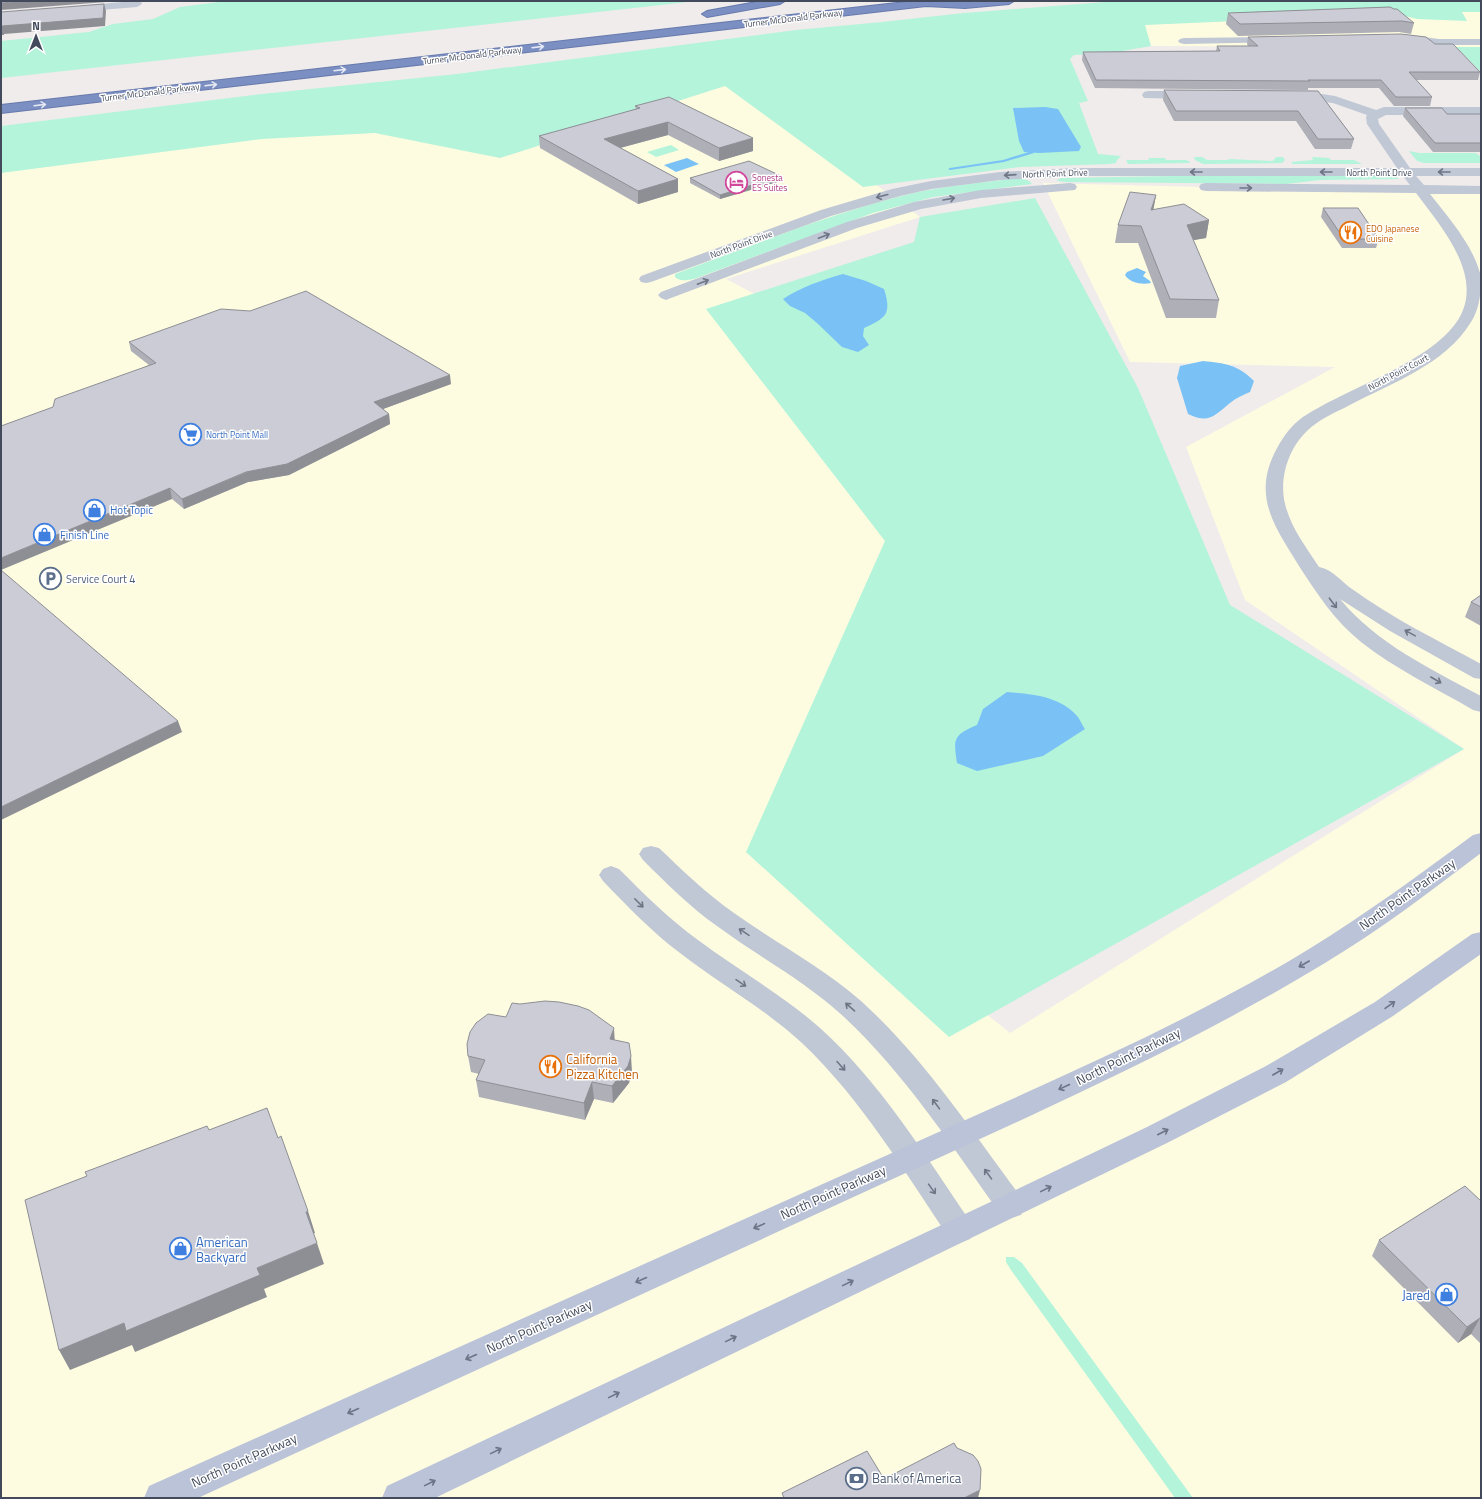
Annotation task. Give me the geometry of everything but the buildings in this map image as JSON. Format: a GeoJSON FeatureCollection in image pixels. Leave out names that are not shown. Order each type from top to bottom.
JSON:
{"type":"FeatureCollection","features":[{"type":"Feature","properties":{"kind":"highway","name":"Turner McDonald Parkway"},"geometry":{"type":"LineString","coordinates":[[1,109],[942,1]]}},
{"type":"Feature","properties":{"kind":"highway"},"geometry":{"type":"LineString","coordinates":[[924,3],[965,5],[1010,1]]}},
{"type":"Feature","properties":{"kind":"highway","name":"Turner McDonald Parkway"},"geometry":{"type":"LineString","coordinates":[[703,14],[785,3]]}},
{"type":"Feature","properties":{"kind":"street"},"geometry":{"type":"LineString","coordinates":[[63,10],[137,4]]}},
{"type":"Feature","properties":{"kind":"street"},"geometry":{"type":"LineString","coordinates":[[1392,37],[1408,37],[1439,42],[1481,42]]}},
{"type":"Feature","properties":{"kind":"street"},"geometry":{"type":"LineString","coordinates":[[1184,41],[1291,39]]}},
{"type":"Feature","properties":{"kind":"street"},"geometry":{"type":"LineString","coordinates":[[1148,94],[1204,94]]}},
{"type":"Feature","properties":{"kind":"street"},"geometry":{"type":"LineString","coordinates":[[1279,94],[1314,95],[1332,98],[1375,114],[1384,111],[1481,111]]}},
{"type":"Feature","properties":{"kind":"street","name":"North Point Court"},"geometry":{"type":"LineString","coordinates":[[1375,114],[1372,117],[1373,124],[1459,244],[1468,261],[1475,283],[1472,308],[1457,333],[1446,344],[1410,367],[1324,411],[1304,425],[1289,443],[1280,458],[1275,475],[1274,493],[1278,514],[1287,535],[1304,558],[1319,584],[1338,609],[1361,632],[1393,655],[1481,706]]}},
{"type":"Feature","properties":{"kind":"street","name":"North Point Drive"},"geometry":{"type":"LineString","coordinates":[[646,279],[826,212],[898,192],[966,180],[1037,173],[1075,172],[1481,172]]}},
{"type":"Feature","properties":{"kind":"street","name":"North Point Drive"},"geometry":{"type":"LineString","coordinates":[[666,295],[852,225],[919,206],[981,194],[1086,186]]}},
{"type":"Feature","properties":{"kind":"street","name":"North Point Drive"},"geometry":{"type":"LineString","coordinates":[[1191,187],[1481,190]]}},
{"type":"Feature","properties":{"kind":"street","name":"North Point Court"},"geometry":{"type":"LineString","coordinates":[[1304,558],[1326,578],[1354,599],[1385,619],[1481,673]]}},
{"type":"Feature","properties":{"kind":"street","name":"North Point Parkway"},"geometry":{"type":"LineString","coordinates":[[161,1498],[909,1158],[1100,1070],[1222,1010],[1330,947],[1408,896],[1481,841]]}},
{"type":"Feature","properties":{"kind":"street"},"geometry":{"type":"LineString","coordinates":[[651,854],[691,892],[725,919],[808,974],[850,1008],[886,1041],[921,1083],[1011,1206]]}},
{"type":"Feature","properties":{"kind":"street"},"geometry":{"type":"LineString","coordinates":[[611,875],[651,915],[688,946],[771,1004],[810,1035],[841,1066],[872,1105],[960,1230]]}},
{"type":"Feature","properties":{"kind":"street"},"geometry":{"type":"LineString","coordinates":[[399,1498],[1011,1206],[1157,1135],[1276,1074],[1384,1009],[1481,941]]}},
{"type":"Feature","properties":{"kind":"shaded area"},"geometry":{"type":"Polygon","coordinates":[[[1264,1],[1481,1],[1481,49],[1439,47],[1151,46],[1111,10],[1264,1]]]}},
{"type":"Feature","properties":{"kind":"shaded area"},"geometry":{"type":"Polygon","coordinates":[[[731,78],[920,217],[726,279],[755,294],[955,647],[800,865],[1010,1033],[1464,749],[1245,600],[1186,447],[1335,367],[1130,362],[1043,183],[1481,194],[1481,1498],[1,1498],[1,144],[731,78]]]}},
{"type":"Feature","properties":{"kind":"green space"},"geometry":{"type":"Polygon","coordinates":[[[227,1],[697,1],[1,78],[1,41],[89,32],[113,24],[153,19],[180,7],[227,1]]]}},
{"type":"Feature","properties":{"kind":"green space"},"geometry":{"type":"Polygon","coordinates":[[[1118,1],[1481,1],[1481,12],[1462,12],[1467,21],[1417,19],[1397,14],[1145,25],[1151,46],[1111,53],[1074,55],[1070,59],[1088,101],[1079,103],[1098,154],[1121,156],[1116,163],[1109,164],[1020,167],[863,187],[725,86],[500,158],[375,133],[262,139],[1,173],[1,126],[262,94],[457,74],[796,30],[964,13],[1118,1]]]}},
{"type":"Feature","properties":{"kind":"green space"},"geometry":{"type":"Polygon","coordinates":[[[1456,47],[1481,47],[1481,72],[1456,47]]]}},
{"type":"Feature","properties":{"kind":"green space"},"geometry":{"type":"Polygon","coordinates":[[[671,145],[679,150],[656,157],[647,152],[671,145]]]}},
{"type":"Feature","properties":{"kind":"green space"},"geometry":{"type":"Polygon","coordinates":[[[1409,151],[1419,153],[1476,153],[1481,157],[1481,163],[1424,163],[1417,161],[1409,151]]]}},
{"type":"Feature","properties":{"kind":"green space"},"geometry":{"type":"Polygon","coordinates":[[[1194,157],[1202,157],[1207,160],[1229,160],[1228,159],[1273,161],[1276,157],[1283,157],[1285,160],[1282,163],[1203,164],[1195,160],[1194,157]]]}},
{"type":"Feature","properties":{"kind":"green space"},"geometry":{"type":"Polygon","coordinates":[[[1312,157],[1329,158],[1331,160],[1354,160],[1362,164],[1293,164],[1291,162],[1313,160],[1312,157]]]}},
{"type":"Feature","properties":{"kind":"green space"},"geometry":{"type":"Polygon","coordinates":[[[1148,158],[1186,160],[1190,162],[1128,164],[1126,160],[1149,160],[1148,158]]]}},
{"type":"Feature","properties":{"kind":"green space"},"geometry":{"type":"Polygon","coordinates":[[[1176,176],[1389,176],[1399,179],[1320,180],[1286,184],[1066,182],[1057,180],[1061,178],[1176,176]]]}},
{"type":"Feature","properties":{"kind":"green space"},"geometry":{"type":"Polygon","coordinates":[[[1011,179],[1025,179],[1032,184],[933,197],[873,213],[694,279],[681,280],[675,277],[675,274],[824,219],[884,201],[938,188],[1011,179]]]}},
{"type":"Feature","properties":{"kind":"green space"},"geometry":{"type":"Polygon","coordinates":[[[1035,198],[1138,388],[1230,605],[1464,749],[949,1037],[746,852],[885,541],[706,309],[914,242],[920,217],[1035,198]]]}},
{"type":"Feature","properties":{"kind":"green space"},"geometry":{"type":"Polygon","coordinates":[[[1006,1257],[1014,1257],[1022,1263],[1193,1498],[1175,1498],[1011,1270],[1006,1262],[1006,1257]]]}},
{"type":"Feature","properties":{"kind":"water"},"geometry":{"type":"Polygon","coordinates":[[[1045,107],[1058,109],[1081,147],[1079,151],[1039,153],[1024,152],[1019,141],[1013,108],[1045,107]]]}},
{"type":"Feature","properties":{"kind":"water"},"geometry":{"type":"Polygon","coordinates":[[[687,158],[699,164],[676,172],[664,165],[687,158]]]}},
{"type":"Feature","properties":{"kind":"water"},"geometry":{"type":"Polygon","coordinates":[[[1137,268],[1146,272],[1143,276],[1151,283],[1136,283],[1127,278],[1125,275],[1127,272],[1137,268]]]}},
{"type":"Feature","properties":{"kind":"water"},"geometry":{"type":"Polygon","coordinates":[[[843,274],[866,281],[884,289],[886,297],[887,310],[885,314],[878,321],[864,328],[863,336],[869,345],[858,352],[842,347],[805,313],[790,306],[783,299],[812,284],[843,274]]]}},
{"type":"Feature","properties":{"kind":"water"},"geometry":{"type":"Polygon","coordinates":[[[1203,361],[1237,368],[1243,371],[1254,381],[1250,392],[1242,395],[1215,415],[1206,418],[1195,417],[1188,414],[1177,378],[1180,366],[1203,361]]]}},
{"type":"Feature","properties":{"kind":"water"},"geometry":{"type":"Polygon","coordinates":[[[1007,692],[1035,695],[1054,700],[1070,709],[1077,716],[1085,729],[1043,756],[977,771],[957,763],[955,748],[957,738],[964,732],[977,725],[983,709],[1007,692]]]}},
{"type":"Feature","properties":{"kind":"waterway"},"geometry":{"type":"LineString","coordinates":[[950,169],[1004,161],[1032,152]]}},
{"type":"Feature","properties":{"kind":"place","name":"Sonesta ES Suites"},"geometry":{"type":"Point","coordinates":[737,182]}},
{"type":"Feature","properties":{"kind":"place","name":"EDO Japanese Cuisine"},"geometry":{"type":"Point","coordinates":[1351,233]}},
{"type":"Feature","properties":{"kind":"place","name":"North Point Mall"},"geometry":{"type":"Point","coordinates":[190,434]}},
{"type":"Feature","properties":{"kind":"place","name":"Hot Topic"},"geometry":{"type":"Point","coordinates":[95,510]}},
{"type":"Feature","properties":{"kind":"place","name":"Finish Line"},"geometry":{"type":"Point","coordinates":[45,535]}},
{"type":"Feature","properties":{"kind":"place","name":"Service Court 4"},"geometry":{"type":"Point","coordinates":[51,579]}},
{"type":"Feature","properties":{"kind":"place","name":"California Pizza Kitchen"},"geometry":{"type":"Point","coordinates":[551,1066]}},
{"type":"Feature","properties":{"kind":"place","name":"American Backyard"},"geometry":{"type":"Point","coordinates":[180,1249]}},
{"type":"Feature","properties":{"kind":"place","name":"Jared"},"geometry":{"type":"Point","coordinates":[1446,1295]}},
{"type":"Feature","properties":{"kind":"place","name":"Bank of America"},"geometry":{"type":"Point","coordinates":[856,1478]}}]}
